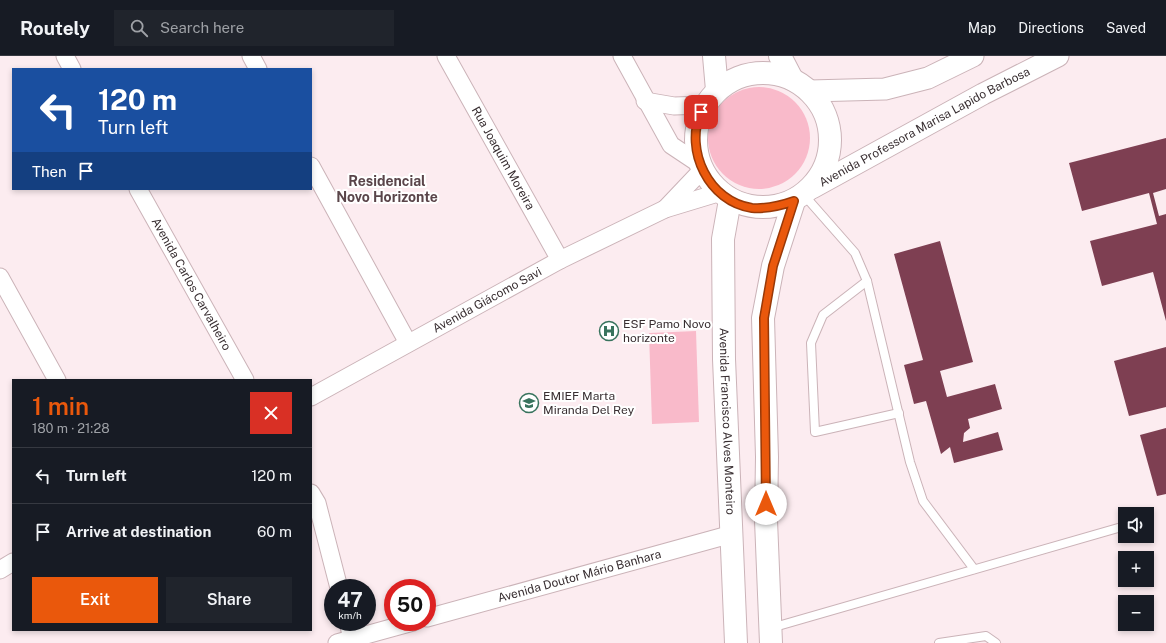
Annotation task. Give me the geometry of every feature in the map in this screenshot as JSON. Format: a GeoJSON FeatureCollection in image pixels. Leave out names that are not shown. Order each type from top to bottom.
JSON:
{"type":"FeatureCollection","features":[{"type":"Feature","properties":{"kind":"main road"},"geometry":{"type":"LineString","coordinates":[[711,97],[714,56]]}},
{"type":"Feature","properties":{"kind":"main road"},"geometry":{"type":"LineString","coordinates":[[770,636],[766,520],[764,318],[773,266],[803,195],[824,170],[830,150],[830,128],[822,108],[801,85],[780,56]]}},
{"type":"Feature","properties":{"kind":"main road"},"geometry":{"type":"LineString","coordinates":[[801,85],[773,73],[753,73],[734,78],[711,97],[698,120],[697,144],[700,166],[712,186],[725,196],[751,208],[773,208],[803,195]]}},
{"type":"Feature","properties":{"kind":"main road","name":"Avenida Francisco Alves Monteiro"},"geometry":{"type":"LineString","coordinates":[[725,196],[723,239],[724,359],[732,534],[733,620],[736,643]]}},
{"type":"Feature","properties":{"kind":"street"},"geometry":{"type":"LineString","coordinates":[[65,56],[71,68]]}},
{"type":"Feature","properties":{"kind":"street"},"geometry":{"type":"LineString","coordinates":[[251,56],[257,68]]}},
{"type":"Feature","properties":{"kind":"street","name":"Rua Joaquim Moreira"},"geometry":{"type":"LineString","coordinates":[[446,56],[560,260]]}},
{"type":"Feature","properties":{"kind":"street"},"geometry":{"type":"LineString","coordinates":[[622,56],[645,101],[671,145],[700,166]]}},
{"type":"Feature","properties":{"kind":"street"},"geometry":{"type":"LineString","coordinates":[[801,85],[885,89],[928,78],[974,56]]}},
{"type":"Feature","properties":{"kind":"street","name":"Avenida Professora Marisa Lapido Barbosa"},"geometry":{"type":"LineString","coordinates":[[803,195],[983,94],[1058,56]]}},
{"type":"Feature","properties":{"kind":"street"},"geometry":{"type":"LineString","coordinates":[[645,101],[674,106],[711,97]]}},
{"type":"Feature","properties":{"kind":"street","name":"Avenida Giácomo Savi"},"geometry":{"type":"LineString","coordinates":[[665,209],[700,166]]}},
{"type":"Feature","properties":{"kind":"street"},"geometry":{"type":"LineString","coordinates":[[312,168],[408,343]]}},
{"type":"Feature","properties":{"kind":"street","name":"Avenida Carlos Carvalheiro"},"geometry":{"type":"LineString","coordinates":[[139,190],[244,379]]}},
{"type":"Feature","properties":{"kind":"street","name":"Avenida Giácomo Savi"},"geometry":{"type":"LineString","coordinates":[[312,396],[560,260],[665,209],[725,196]]}},
{"type":"Feature","properties":{"kind":"street"},"geometry":{"type":"LineString","coordinates":[[0,277],[56,379]]}},
{"type":"Feature","properties":{"kind":"street"},"geometry":{"type":"LineString","coordinates":[[312,495],[317,503],[337,579]]}},
{"type":"Feature","properties":{"kind":"street","name":"Avenida Doutor Mário Banhara"},"geometry":{"type":"LineString","coordinates":[[436,616],[732,534]]}},
{"type":"Feature","properties":{"kind":"street"},"geometry":{"type":"LineString","coordinates":[[0,570],[12,563]]}},
{"type":"Feature","properties":{"kind":"street"},"geometry":{"type":"LineString","coordinates":[[348,631],[348,642],[384,631]]}},
{"type":"Feature","properties":{"kind":"lane"},"geometry":{"type":"LineString","coordinates":[[803,195],[854,253],[867,280],[910,462],[923,501],[974,569]]}},
{"type":"Feature","properties":{"kind":"lane"},"geometry":{"type":"LineString","coordinates":[[867,280],[823,315],[811,343],[815,432],[898,413]]}},
{"type":"Feature","properties":{"kind":"lane"},"geometry":{"type":"LineString","coordinates":[[770,636],[974,569],[1118,528]]}},
{"type":"Feature","properties":{"kind":"lane"},"geometry":{"type":"LineString","coordinates":[[939,643],[986,636],[996,643]]}},
{"type":"Feature","properties":{"kind":"shaded area"},"geometry":{"type":"Polygon","coordinates":[[[759,87],[778,91],[795,102],[806,119],[810,138],[806,157],[795,174],[778,185],[759,189],[740,185],[723,174],[712,157],[708,138],[712,119],[723,102],[740,91],[759,87]]]}},
{"type":"Feature","properties":{"kind":"shaded area"},"geometry":{"type":"Polygon","coordinates":[[[696,331],[699,422],[652,424],[649,333],[696,331]]]}},
{"type":"Feature","properties":{"kind":"building"},"geometry":{"type":"Polygon","coordinates":[[[1166,138],[1166,189],[1153,193],[1159,216],[1166,214],[1166,321],[1153,272],[1102,286],[1090,241],[1157,224],[1149,193],[1082,211],[1069,163],[1166,138]]]}},
{"type":"Feature","properties":{"kind":"building"},"geometry":{"type":"Polygon","coordinates":[[[940,241],[973,362],[940,371],[947,397],[995,384],[1002,409],[968,419],[970,428],[964,433],[963,442],[998,432],[1003,450],[954,463],[950,447],[941,454],[926,401],[914,404],[904,365],[923,360],[894,254],[940,241]]]}},
{"type":"Feature","properties":{"kind":"building"},"geometry":{"type":"Polygon","coordinates":[[[1166,347],[1166,407],[1129,416],[1114,361],[1166,347]]]}},
{"type":"Feature","properties":{"kind":"building"},"geometry":{"type":"Polygon","coordinates":[[[1166,428],[1166,494],[1157,496],[1140,435],[1166,428]]]}},
{"type":"Feature","properties":{"kind":"place","name":"ESF Pamo Novo horizonte"},"geometry":{"type":"Point","coordinates":[609,331]}},
{"type":"Feature","properties":{"kind":"place","name":"EMIEF Marta Miranda Del Rey"},"geometry":{"type":"Point","coordinates":[529,403]}},
{"type":"Feature","properties":{"kind":"district","name":"Residencial Novo Horizonte"},"geometry":{"type":"Point","coordinates":[387,190]}},
{"type":"Feature","properties":{"kind":"route"},"geometry":{"type":"LineString","coordinates":[[701,112],[698,120],[698,163],[712,186],[730,200],[751,208],[773,208],[794,201],[773,266],[764,318],[767,457],[766,504]]}}]}
